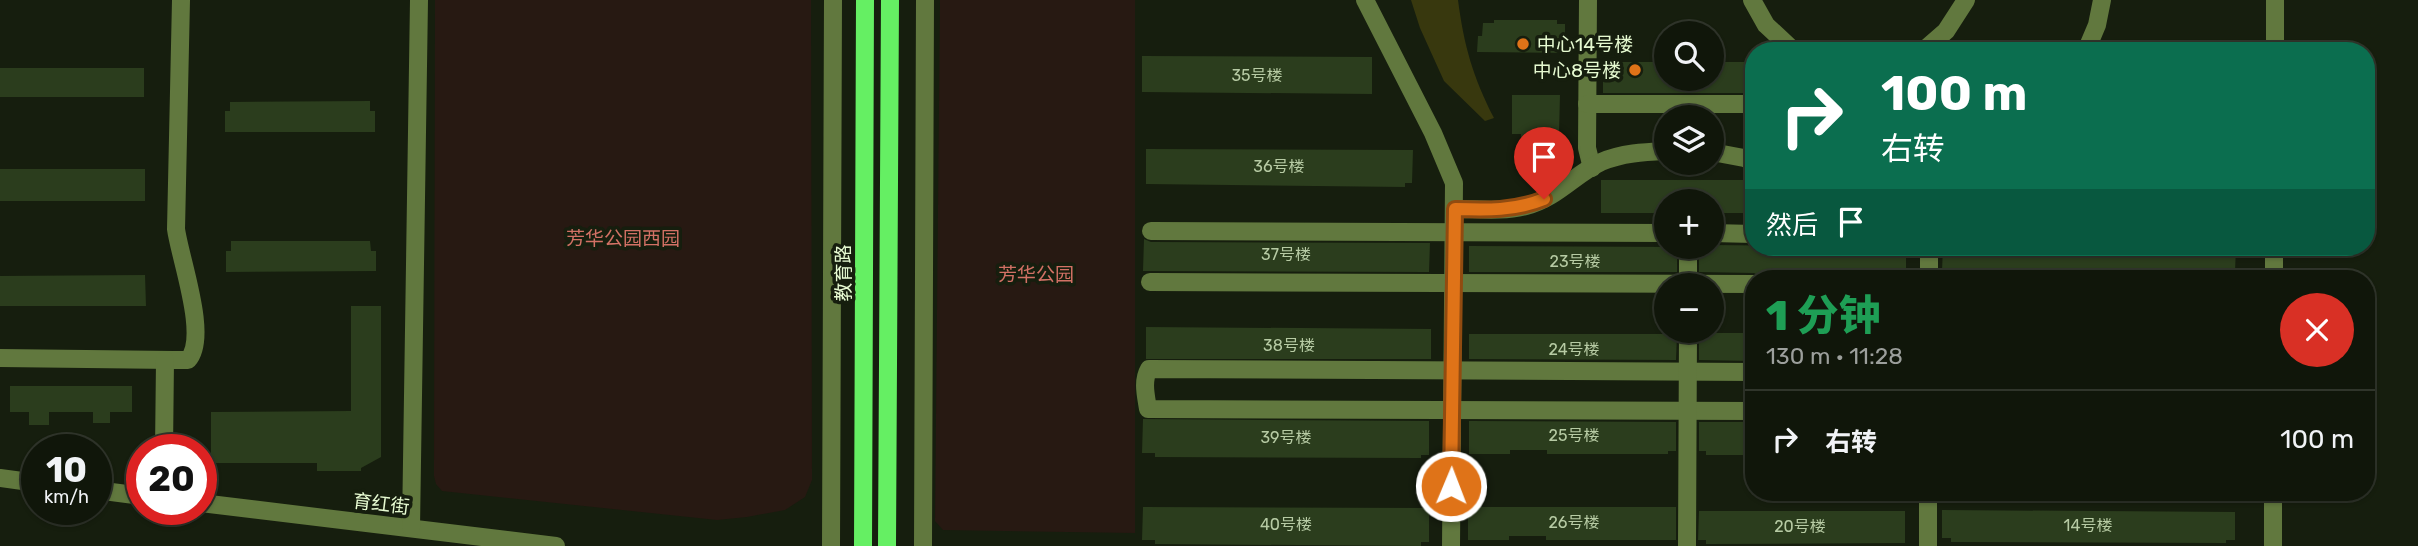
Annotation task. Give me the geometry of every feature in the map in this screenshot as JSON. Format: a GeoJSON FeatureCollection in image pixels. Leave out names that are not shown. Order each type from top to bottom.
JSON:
{"type":"FeatureCollection","features":[{"type":"Feature","properties":{"kind":"main road","name":"教育路"},"geometry":{"type":"LineString","coordinates":[[863,546],[866,0]]}},
{"type":"Feature","properties":{"kind":"main road"},"geometry":{"type":"LineString","coordinates":[[887,546],[890,0]]}},
{"type":"Feature","properties":{"kind":"street"},"geometry":{"type":"LineString","coordinates":[[0,358],[188,360],[195,346],[192,295],[176,229],[181,0]]}},
{"type":"Feature","properties":{"kind":"street"},"geometry":{"type":"LineString","coordinates":[[411,528],[419,0]]}},
{"type":"Feature","properties":{"kind":"street"},"geometry":{"type":"LineString","coordinates":[[831,546],[833,0]]}},
{"type":"Feature","properties":{"kind":"street"},"geometry":{"type":"LineString","coordinates":[[923,546],[925,0]]}},
{"type":"Feature","properties":{"kind":"street"},"geometry":{"type":"LineString","coordinates":[[1365,0],[1454,183],[1451,546]]}},
{"type":"Feature","properties":{"kind":"street"},"geometry":{"type":"LineString","coordinates":[[1588,0],[1587,148],[1592,168]]}},
{"type":"Feature","properties":{"kind":"street"},"geometry":{"type":"LineString","coordinates":[[1752,0],[1766,25],[1784,42]]}},
{"type":"Feature","properties":{"kind":"street"},"geometry":{"type":"LineString","coordinates":[[1933,42],[1946,31],[1966,0]]}},
{"type":"Feature","properties":{"kind":"street"},"geometry":{"type":"LineString","coordinates":[[2090,42],[2097,25],[2102,0]]}},
{"type":"Feature","properties":{"kind":"street"},"geometry":{"type":"LineString","coordinates":[[2275,0],[2275,42]]}},
{"type":"Feature","properties":{"kind":"street"},"geometry":{"type":"LineString","coordinates":[[1587,104],[1745,104]]}},
{"type":"Feature","properties":{"kind":"street"},"geometry":{"type":"LineString","coordinates":[[1455,209],[1499,210],[1525,206],[1551,195],[1600,163],[1626,154],[1654,152]]}},
{"type":"Feature","properties":{"kind":"street"},"geometry":{"type":"LineString","coordinates":[[1724,154],[1745,158]]}},
{"type":"Feature","properties":{"kind":"street"},"geometry":{"type":"LineString","coordinates":[[1151,231],[1654,233]]}},
{"type":"Feature","properties":{"kind":"street"},"geometry":{"type":"LineString","coordinates":[[1724,233],[1745,234]]}},
{"type":"Feature","properties":{"kind":"street"},"geometry":{"type":"LineString","coordinates":[[1150,282],[1654,285]]}},
{"type":"Feature","properties":{"kind":"street"},"geometry":{"type":"LineString","coordinates":[[1724,284],[1745,284]]}},
{"type":"Feature","properties":{"kind":"street"},"geometry":{"type":"LineString","coordinates":[[1687,546],[1688,343]]}},
{"type":"Feature","properties":{"kind":"street"},"geometry":{"type":"LineString","coordinates":[[164,434],[165,360]]}},
{"type":"Feature","properties":{"kind":"street"},"geometry":{"type":"LineString","coordinates":[[1745,372],[1149,369],[1145,389],[1149,408],[1745,411]]}},
{"type":"Feature","properties":{"kind":"street"},"geometry":{"type":"LineString","coordinates":[[0,478],[21,481]]}},
{"type":"Feature","properties":{"kind":"street"},"geometry":{"type":"LineString","coordinates":[[1928,501],[1928,546]]}},
{"type":"Feature","properties":{"kind":"street"},"geometry":{"type":"LineString","coordinates":[[2273,501],[2273,546]]}},
{"type":"Feature","properties":{"kind":"street","name":"育红街"},"geometry":{"type":"LineString","coordinates":[[217,505],[556,546]]}},
{"type":"Feature","properties":{"kind":"green space","name":"芳华公园西园"},"geometry":{"type":"Polygon","coordinates":[[[435,0],[811,0],[812,480],[805,497],[785,510],[717,520],[442,491],[436,484],[435,0]]]}},
{"type":"Feature","properties":{"kind":"green space","name":"芳华公园"},"geometry":{"type":"Polygon","coordinates":[[[940,0],[1135,0],[1135,533],[943,530],[935,521],[940,0]]]}},
{"type":"Feature","properties":{"kind":"shaded area"},"geometry":{"type":"Polygon","coordinates":[[[1411,0],[1458,0],[1470,61],[1494,118],[1485,121],[1444,81],[1420,28],[1411,0]]]}},
{"type":"Feature","properties":{"kind":"building","name":"中心14号楼"},"geometry":{"type":"Polygon","coordinates":[[[1494,20],[1557,20],[1557,24],[1565,24],[1565,36],[1569,36],[1569,53],[1477,52],[1478,36],[1482,36],[1483,23],[1494,23],[1494,20]]]}},
{"type":"Feature","properties":{"kind":"building"},"geometry":{"type":"Polygon","coordinates":[[[1142,56],[1372,57],[1372,94],[1142,92],[1142,56]]]}},
{"type":"Feature","properties":{"kind":"building","name":"中心8号楼"},"geometry":{"type":"Polygon","coordinates":[[[1603,62],[1654,62],[1654,91],[1724,91],[1724,62],[1745,62],[1745,93],[1603,93],[1603,62]]]}},
{"type":"Feature","properties":{"kind":"building"},"geometry":{"type":"Polygon","coordinates":[[[0,68],[144,68],[144,97],[0,97],[0,68]]]}},
{"type":"Feature","properties":{"kind":"building"},"geometry":{"type":"Polygon","coordinates":[[[1512,95],[1560,95],[1559,134],[1521,138],[1521,134],[1512,134],[1512,95]]]}},
{"type":"Feature","properties":{"kind":"building"},"geometry":{"type":"Polygon","coordinates":[[[370,101],[370,111],[375,111],[375,132],[225,132],[225,111],[230,111],[230,102],[370,101]]]}},
{"type":"Feature","properties":{"kind":"building"},"geometry":{"type":"Polygon","coordinates":[[[1146,149],[1413,150],[1412,183],[1405,183],[1405,187],[1146,184],[1146,149]]]}},
{"type":"Feature","properties":{"kind":"building"},"geometry":{"type":"Polygon","coordinates":[[[0,169],[145,169],[145,201],[0,201],[0,169]]]}},
{"type":"Feature","properties":{"kind":"building"},"geometry":{"type":"Polygon","coordinates":[[[1601,180],[1745,180],[1745,213],[1724,213],[1724,189],[1654,189],[1654,213],[1601,213],[1601,180]]]}},
{"type":"Feature","properties":{"kind":"building"},"geometry":{"type":"Polygon","coordinates":[[[1144,239],[1151,242],[1430,243],[1429,272],[1143,271],[1144,239]]]}},
{"type":"Feature","properties":{"kind":"building"},"geometry":{"type":"Polygon","coordinates":[[[231,241],[370,241],[371,251],[376,251],[376,271],[226,272],[226,251],[231,251],[231,241]]]}},
{"type":"Feature","properties":{"kind":"building"},"geometry":{"type":"Polygon","coordinates":[[[1724,245],[1745,245],[1745,256],[1906,256],[1906,270],[1699,272],[1699,259],[1724,259],[1724,245]]]}},
{"type":"Feature","properties":{"kind":"building"},"geometry":{"type":"Polygon","coordinates":[[[1469,246],[1654,247],[1654,259],[1677,259],[1677,272],[1469,272],[1469,246]]]}},
{"type":"Feature","properties":{"kind":"building"},"geometry":{"type":"Polygon","coordinates":[[[1943,256],[2236,256],[2235,270],[1942,270],[1943,256]]]}},
{"type":"Feature","properties":{"kind":"building"},"geometry":{"type":"Polygon","coordinates":[[[145,275],[146,306],[0,306],[0,276],[145,275]]]}},
{"type":"Feature","properties":{"kind":"building"},"geometry":{"type":"Polygon","coordinates":[[[351,306],[381,306],[381,457],[361,468],[361,471],[317,471],[317,463],[217,463],[217,434],[211,434],[211,412],[351,411],[351,306]]]}},
{"type":"Feature","properties":{"kind":"building"},"geometry":{"type":"Polygon","coordinates":[[[1146,327],[1431,329],[1431,359],[1146,359],[1146,327]]]}},
{"type":"Feature","properties":{"kind":"building"},"geometry":{"type":"Polygon","coordinates":[[[1724,333],[1745,333],[1745,361],[1699,360],[1699,343],[1724,343],[1724,333]]]}},
{"type":"Feature","properties":{"kind":"building"},"geometry":{"type":"Polygon","coordinates":[[[1469,334],[1654,334],[1654,343],[1677,343],[1676,360],[1469,359],[1469,334]]]}},
{"type":"Feature","properties":{"kind":"building"},"geometry":{"type":"Polygon","coordinates":[[[10,386],[132,386],[132,412],[110,412],[110,423],[93,423],[93,412],[49,412],[49,425],[29,425],[29,412],[10,412],[10,386]]]}},
{"type":"Feature","properties":{"kind":"building"},"geometry":{"type":"Polygon","coordinates":[[[1143,419],[1429,421],[1429,455],[1421,455],[1421,458],[1155,457],[1155,453],[1142,453],[1143,419]]]}},
{"type":"Feature","properties":{"kind":"building"},"geometry":{"type":"Polygon","coordinates":[[[1469,421],[1676,422],[1676,451],[1668,451],[1668,454],[1547,454],[1547,450],[1510,450],[1510,454],[1469,454],[1469,421]]]}},
{"type":"Feature","properties":{"kind":"building"},"geometry":{"type":"Polygon","coordinates":[[[1699,422],[1745,422],[1745,455],[1706,455],[1706,451],[1699,451],[1699,422]]]}},
{"type":"Feature","properties":{"kind":"building"},"geometry":{"type":"Polygon","coordinates":[[[1143,507],[1429,508],[1429,542],[1421,542],[1421,546],[1155,544],[1155,540],[1142,540],[1143,507]]]}},
{"type":"Feature","properties":{"kind":"building"},"geometry":{"type":"Polygon","coordinates":[[[1468,507],[1676,507],[1676,540],[1546,540],[1546,536],[1509,536],[1509,540],[1468,540],[1468,507]]]}},
{"type":"Feature","properties":{"kind":"building"},"geometry":{"type":"Polygon","coordinates":[[[1942,510],[2235,512],[2235,540],[2226,540],[2226,543],[1951,542],[1951,538],[1942,538],[1942,510]]]}},
{"type":"Feature","properties":{"kind":"building"},"geometry":{"type":"Polygon","coordinates":[[[1699,511],[1905,511],[1905,543],[1706,544],[1706,540],[1698,540],[1699,511]]]}},
{"type":"Feature","properties":{"kind":"place","name":"中心14号楼"},"geometry":{"type":"Point","coordinates":[1523,44]}},
{"type":"Feature","properties":{"kind":"place","name":"中心8号楼"},"geometry":{"type":"Point","coordinates":[1635,70]}},
{"type":"Feature","properties":{"kind":"route"},"geometry":{"type":"LineString","coordinates":[[1451,486],[1455,209],[1499,210],[1525,206],[1544,199]]}}]}
